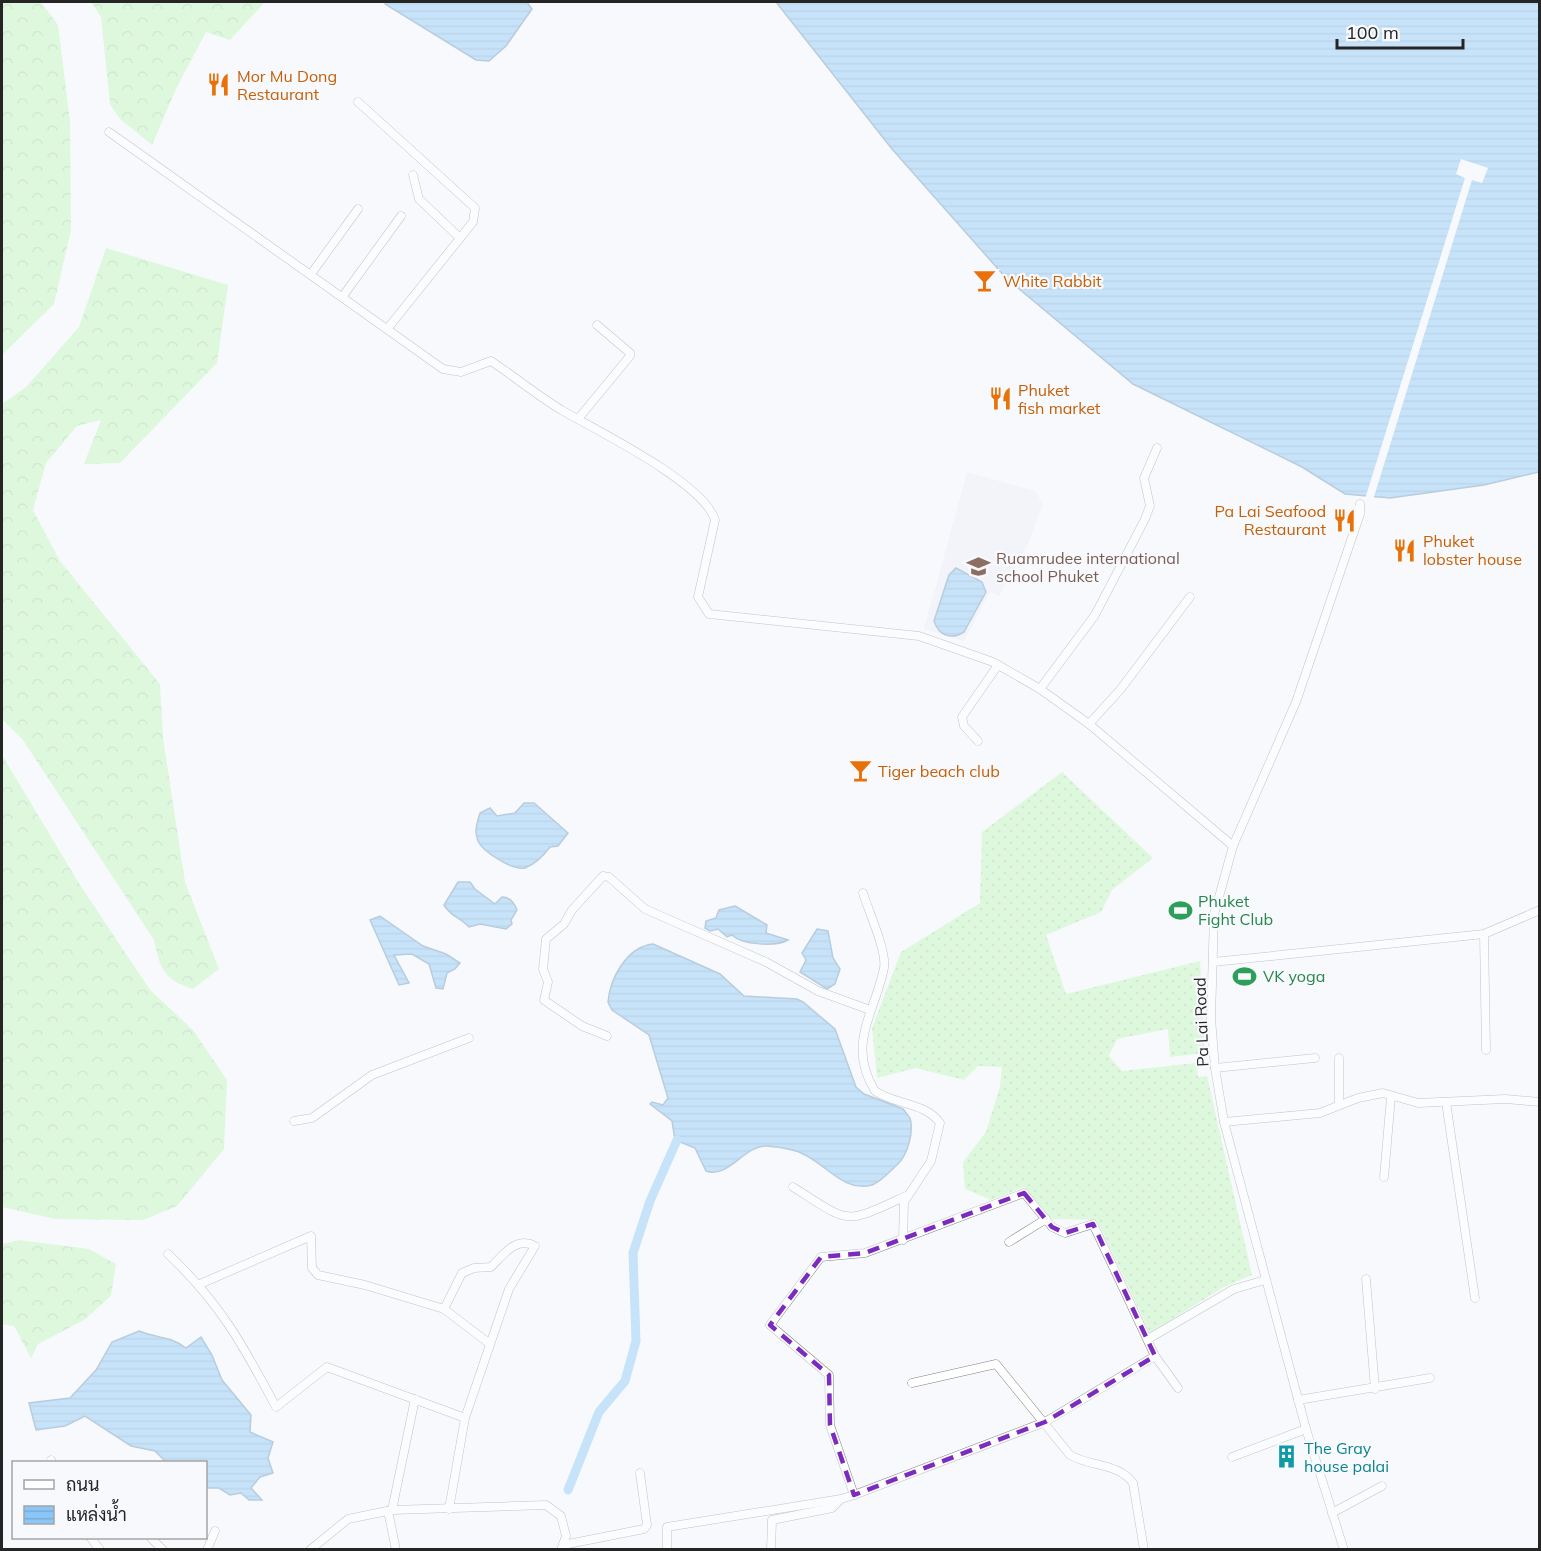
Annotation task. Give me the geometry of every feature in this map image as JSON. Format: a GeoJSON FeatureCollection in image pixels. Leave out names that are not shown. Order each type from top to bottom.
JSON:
{"type":"FeatureCollection","features":[{"type":"Feature","properties":{"kind":"street"},"geometry":{"type":"LineString","coordinates":[[358,102],[475,208],[473,222],[388,328]]}},
{"type":"Feature","properties":{"kind":"street"},"geometry":{"type":"LineString","coordinates":[[109,132],[443,369],[461,372],[490,361],[578,419],[654,462],[711,508],[715,520],[698,597],[709,614],[919,636],[998,665],[1040,689],[1089,724],[1233,846]]}},
{"type":"Feature","properties":{"kind":"street"},"geometry":{"type":"LineString","coordinates":[[413,175],[419,199],[460,238]]}},
{"type":"Feature","properties":{"kind":"street"},"geometry":{"type":"LineString","coordinates":[[311,274],[358,209]]}},
{"type":"Feature","properties":{"kind":"street"},"geometry":{"type":"LineString","coordinates":[[343,296],[401,216]]}},
{"type":"Feature","properties":{"kind":"street"},"geometry":{"type":"LineString","coordinates":[[578,419],[630,356],[630,353],[597,324]]}},
{"type":"Feature","properties":{"kind":"street"},"geometry":{"type":"LineString","coordinates":[[1040,689],[1095,615],[1145,519],[1150,506],[1144,478],[1157,448]]}},
{"type":"Feature","properties":{"kind":"street","name":"Pa Lai Road"},"geometry":{"type":"LineString","coordinates":[[1344,1550],[1306,1429],[1224,1122],[1215,1068],[1211,1018],[1214,915],[1233,846],[1299,692],[1360,514],[1360,504]]}},
{"type":"Feature","properties":{"kind":"street"},"geometry":{"type":"LineString","coordinates":[[1089,724],[1120,690],[1190,597]]}},
{"type":"Feature","properties":{"kind":"street"},"geometry":{"type":"LineString","coordinates":[[978,741],[964,726],[962,717],[998,665]]}},
{"type":"Feature","properties":{"kind":"street"},"geometry":{"type":"LineString","coordinates":[[607,1036],[582,1026],[544,1000],[548,982],[543,969],[543,947],[546,939],[564,924],[572,910],[603,876],[609,877],[645,909],[766,962],[818,991],[870,1010]]}},
{"type":"Feature","properties":{"kind":"street"},"geometry":{"type":"LineString","coordinates":[[793,1187],[838,1215],[849,1218],[866,1215],[906,1196],[931,1161],[940,1124],[935,1117],[921,1108],[883,1096],[873,1089],[861,1048],[884,967],[863,893]]}},
{"type":"Feature","properties":{"kind":"street"},"geometry":{"type":"LineString","coordinates":[[1213,962],[1484,934],[1539,910]]}},
{"type":"Feature","properties":{"kind":"street"},"geometry":{"type":"LineString","coordinates":[[1484,934],[1486,1050]]}},
{"type":"Feature","properties":{"kind":"street"},"geometry":{"type":"LineString","coordinates":[[294,1121],[312,1118],[372,1075],[469,1038]]}},
{"type":"Feature","properties":{"kind":"street"},"geometry":{"type":"LineString","coordinates":[[1215,1068],[1315,1058]]}},
{"type":"Feature","properties":{"kind":"street"},"geometry":{"type":"LineString","coordinates":[[1339,1058],[1339,1104]]}},
{"type":"Feature","properties":{"kind":"street"},"geometry":{"type":"LineString","coordinates":[[1224,1122],[1320,1113],[1339,1104],[1383,1094],[1418,1103],[1505,1099],[1539,1101]]}},
{"type":"Feature","properties":{"kind":"street"},"geometry":{"type":"LineString","coordinates":[[1384,1177],[1391,1097]]}},
{"type":"Feature","properties":{"kind":"street"},"geometry":{"type":"LineString","coordinates":[[1446,1102],[1474,1298]]}},
{"type":"Feature","properties":{"kind":"street"},"geometry":{"type":"LineString","coordinates":[[854,1495],[830,1425],[829,1375],[770,1325],[821,1257],[865,1253],[1024,1193],[1052,1227],[1065,1233],[1093,1224],[1155,1356],[1178,1388]]}},
{"type":"Feature","properties":{"kind":"street"},"geometry":{"type":"LineString","coordinates":[[903,1240],[906,1196]]}},
{"type":"Feature","properties":{"kind":"street"},"geometry":{"type":"LineString","coordinates":[[1009,1242],[1046,1219]]}},
{"type":"Feature","properties":{"kind":"street"},"geometry":{"type":"LineString","coordinates":[[200,1284],[311,1236],[312,1268],[318,1275],[376,1288],[444,1309],[490,1344]]}},
{"type":"Feature","properties":{"kind":"street"},"geometry":{"type":"LineString","coordinates":[[444,1309],[462,1273],[474,1268],[491,1267],[506,1251],[519,1242],[535,1246],[509,1289],[465,1418],[449,1509]]}},
{"type":"Feature","properties":{"kind":"street"},"geometry":{"type":"LineString","coordinates":[[168,1254],[200,1284],[236,1332],[276,1407],[327,1367],[465,1418]]}},
{"type":"Feature","properties":{"kind":"street"},"geometry":{"type":"LineString","coordinates":[[1366,1279],[1375,1389]]}},
{"type":"Feature","properties":{"kind":"street"},"geometry":{"type":"LineString","coordinates":[[1148,1339],[1234,1289],[1265,1280]]}},
{"type":"Feature","properties":{"kind":"street"},"geometry":{"type":"LineString","coordinates":[[667,1550],[667,1527],[854,1495],[1045,1422],[1155,1356]]}},
{"type":"Feature","properties":{"kind":"street"},"geometry":{"type":"LineString","coordinates":[[912,1383],[996,1364],[1070,1455],[1081,1462],[1123,1471],[1127,1474],[1133,1483],[1144,1550]]}},
{"type":"Feature","properties":{"kind":"street"},"geometry":{"type":"LineString","coordinates":[[1298,1400],[1375,1389],[1430,1378]]}},
{"type":"Feature","properties":{"kind":"street"},"geometry":{"type":"LineString","coordinates":[[396,1550],[390,1511],[416,1399]]}},
{"type":"Feature","properties":{"kind":"street"},"geometry":{"type":"LineString","coordinates":[[1232,1456],[1306,1429]]}},
{"type":"Feature","properties":{"kind":"street"},"geometry":{"type":"LineString","coordinates":[[562,1547],[644,1529],[647,1525],[639,1473]]}},
{"type":"Feature","properties":{"kind":"street"},"geometry":{"type":"LineString","coordinates":[[1332,1513],[1382,1486]]}},
{"type":"Feature","properties":{"kind":"street"},"geometry":{"type":"LineString","coordinates":[[771,1550],[771,1520],[832,1508],[841,1499]]}},
{"type":"Feature","properties":{"kind":"street"},"geometry":{"type":"LineString","coordinates":[[310,1550],[348,1519],[390,1511],[546,1505],[561,1516],[566,1536],[562,1547]]}},
{"type":"Feature","properties":{"kind":"street"},"geometry":{"type":"LineString","coordinates":[[207,1550],[215,1532]]}},
{"type":"Feature","properties":{"kind":"street"},"geometry":{"type":"LineString","coordinates":[[152,1539],[163,1550]]}},
{"type":"Feature","properties":{"kind":"highlighted area"},"geometry":{"type":"Polygon","coordinates":[[[1024,1193],[1052,1227],[1065,1233],[1093,1224],[1155,1356],[1045,1422],[854,1495],[830,1425],[829,1375],[770,1325],[821,1257],[865,1253],[1024,1193]]]}},
{"type":"Feature","properties":{"kind":"shaded area","name":"Ruamrudee international school Phuket"},"geometry":{"type":"Polygon","coordinates":[[[967,472],[1035,491],[1043,504],[1029,542],[999,596],[990,592],[964,641],[924,629],[967,472]]]}},
{"type":"Feature","properties":{"kind":"green space"},"geometry":{"type":"Polygon","coordinates":[[[2,2],[41,2],[58,25],[70,121],[71,230],[54,304],[2,355],[2,2]]]}},
{"type":"Feature","properties":{"kind":"green space"},"geometry":{"type":"Polygon","coordinates":[[[91,2],[265,2],[230,40],[206,32],[177,87],[152,145],[120,119],[110,104],[101,17],[91,2]]]}},
{"type":"Feature","properties":{"kind":"green space"},"geometry":{"type":"Polygon","coordinates":[[[106,248],[228,285],[217,363],[120,463],[84,464],[101,420],[77,426],[46,463],[33,510],[60,561],[160,684],[163,738],[185,882],[219,969],[193,989],[176,982],[165,972],[161,966],[154,940],[23,740],[2,719],[2,404],[26,387],[79,327],[106,248]]]}},
{"type":"Feature","properties":{"kind":"green space"},"geometry":{"type":"Polygon","coordinates":[[[2,755],[80,885],[150,990],[193,1030],[227,1080],[224,1149],[177,1206],[143,1220],[55,1219],[2,1207],[2,755]]]}},
{"type":"Feature","properties":{"kind":"green space"},"geometry":{"type":"Polygon","coordinates":[[[1062,772],[1153,858],[1112,890],[1101,912],[1046,935],[1066,994],[1200,961],[1205,1053],[1170,1057],[1168,1029],[1117,1039],[1109,1056],[1122,1071],[1196,1063],[1198,1077],[1207,1076],[1252,1275],[1224,1287],[1150,1333],[1097,1220],[1052,1219],[1024,1187],[991,1200],[965,1189],[963,1162],[986,1132],[1000,1086],[1002,1067],[978,1066],[964,1080],[916,1068],[877,1078],[872,1028],[901,952],[980,903],[982,832],[1062,772]]]}},
{"type":"Feature","properties":{"kind":"green space"},"geometry":{"type":"Polygon","coordinates":[[[19,1240],[89,1249],[116,1264],[111,1296],[84,1320],[38,1344],[31,1358],[14,1326],[2,1324],[2,1244],[19,1240]]]}},
{"type":"Feature","properties":{"kind":"water"},"geometry":{"type":"Polygon","coordinates":[[[386,2],[527,2],[532,9],[506,46],[489,61],[476,60],[385,4],[386,2]]]}},
{"type":"Feature","properties":{"kind":"water"},"geometry":{"type":"Polygon","coordinates":[[[776,2],[1539,2],[1539,472],[1484,485],[1390,498],[1345,494],[1302,467],[1133,384],[1006,278],[892,149],[776,2]]]}},
{"type":"Feature","properties":{"kind":"water"},"geometry":{"type":"Polygon","coordinates":[[[956,568],[982,582],[986,592],[964,632],[950,636],[942,633],[934,621],[949,575],[956,568]]]}},
{"type":"Feature","properties":{"kind":"water"},"geometry":{"type":"Polygon","coordinates":[[[524,803],[534,803],[568,833],[558,846],[550,847],[532,864],[520,868],[498,859],[485,850],[478,841],[476,830],[480,813],[490,808],[497,816],[515,813],[524,803]]]}},
{"type":"Feature","properties":{"kind":"water"},"geometry":{"type":"Polygon","coordinates":[[[458,882],[470,882],[475,889],[495,904],[502,897],[513,902],[517,910],[511,920],[512,924],[506,929],[480,924],[469,927],[453,915],[444,905],[458,882]]]}},
{"type":"Feature","properties":{"kind":"water"},"geometry":{"type":"Polygon","coordinates":[[[735,906],[767,925],[766,933],[788,940],[776,944],[751,943],[732,935],[727,937],[718,929],[710,931],[705,928],[706,921],[716,918],[719,910],[735,906]]]}},
{"type":"Feature","properties":{"kind":"water"},"geometry":{"type":"Polygon","coordinates":[[[380,916],[423,946],[446,954],[460,963],[447,973],[443,989],[436,988],[429,964],[412,954],[394,955],[409,983],[399,985],[370,920],[380,916]]]}},
{"type":"Feature","properties":{"kind":"water"},"geometry":{"type":"Polygon","coordinates":[[[817,929],[828,931],[833,958],[840,969],[835,984],[827,989],[800,972],[806,960],[802,953],[817,929]]]}},
{"type":"Feature","properties":{"kind":"water"},"geometry":{"type":"Polygon","coordinates":[[[653,944],[720,974],[744,996],[797,999],[835,1029],[856,1087],[864,1094],[903,1109],[910,1118],[909,1143],[901,1161],[879,1181],[872,1185],[862,1186],[844,1181],[799,1152],[771,1146],[759,1147],[722,1170],[706,1171],[695,1148],[675,1140],[672,1121],[650,1104],[652,1102],[663,1105],[668,1098],[649,1035],[612,1010],[608,1002],[616,974],[627,958],[643,946],[653,944]]]}},
{"type":"Feature","properties":{"kind":"water"},"geometry":{"type":"Polygon","coordinates":[[[139,1331],[168,1339],[186,1348],[201,1337],[212,1355],[222,1380],[251,1415],[250,1432],[273,1442],[268,1458],[273,1473],[260,1477],[251,1488],[262,1500],[249,1500],[241,1493],[230,1495],[219,1488],[207,1488],[207,1461],[165,1461],[155,1451],[131,1446],[85,1416],[65,1426],[36,1430],[29,1403],[70,1398],[96,1370],[112,1342],[139,1331]]]}},
{"type":"Feature","properties":{"kind":"pier"},"geometry":{"type":"Polygon","coordinates":[[[1461,159],[1488,168],[1482,183],[1472,180],[1373,500],[1365,499],[1465,178],[1456,174],[1461,159]]]}},
{"type":"Feature","properties":{"kind":"waterway"},"geometry":{"type":"LineString","coordinates":[[568,1490],[599,1412],[625,1381],[636,1341],[633,1253],[650,1201],[677,1140]]}},
{"type":"Feature","properties":{"kind":"place","name":"Mor Mu Dong Restaurant"},"geometry":{"type":"Point","coordinates":[219,85]}},
{"type":"Feature","properties":{"kind":"place","name":"White Rabbit"},"geometry":{"type":"Point","coordinates":[985,281]}},
{"type":"Feature","properties":{"kind":"place","name":"Phuket fish market"},"geometry":{"type":"Point","coordinates":[1000,399]}},
{"type":"Feature","properties":{"kind":"place","name":"Pa Lai Seafood Restaurant"},"geometry":{"type":"Point","coordinates":[1344,520]}},
{"type":"Feature","properties":{"kind":"place","name":"Phuket lobster house"},"geometry":{"type":"Point","coordinates":[1405,550]}},
{"type":"Feature","properties":{"kind":"place","name":"Ruamrudee international school Phuket"},"geometry":{"type":"Point","coordinates":[978,567]}},
{"type":"Feature","properties":{"kind":"place","name":"Tiger beach club"},"geometry":{"type":"Point","coordinates":[860,771]}},
{"type":"Feature","properties":{"kind":"place","name":"Phuket Fight Club"},"geometry":{"type":"Point","coordinates":[1180,910]}},
{"type":"Feature","properties":{"kind":"place","name":"VK yoga"},"geometry":{"type":"Point","coordinates":[1245,976]}},
{"type":"Feature","properties":{"kind":"place","name":"The Gray house palai"},"geometry":{"type":"Point","coordinates":[1286,1457]}}]}
